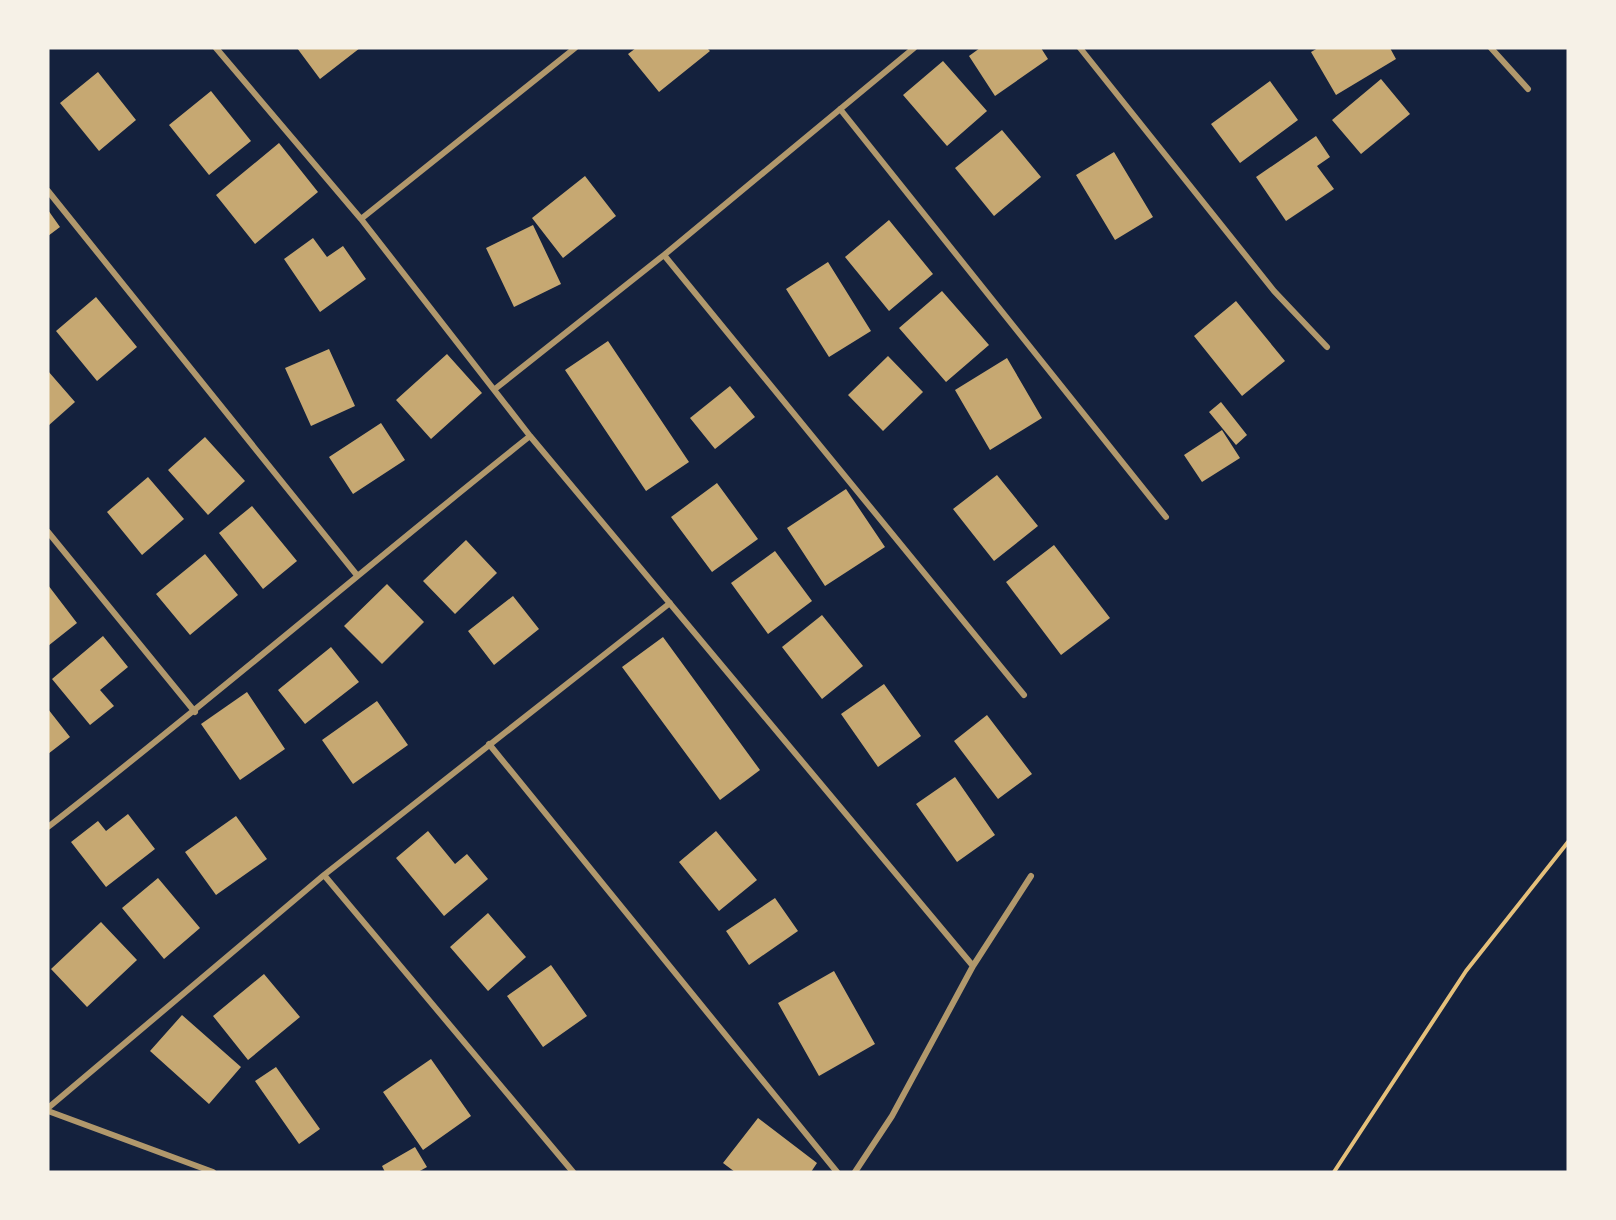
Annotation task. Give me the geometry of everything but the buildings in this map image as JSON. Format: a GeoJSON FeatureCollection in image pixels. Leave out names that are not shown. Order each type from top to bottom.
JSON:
{"type":"FeatureCollection","features":[{"type":"Feature","properties":{"kind":"street"},"geometry":{"type":"LineString","coordinates":[[216,48],[361,219],[530,436],[973,966]]}},
{"type":"Feature","properties":{"kind":"street"},"geometry":{"type":"LineString","coordinates":[[361,219],[576,48]]}},
{"type":"Feature","properties":{"kind":"street"},"geometry":{"type":"LineString","coordinates":[[495,389],[664,255],[915,48]]}},
{"type":"Feature","properties":{"kind":"street"},"geometry":{"type":"LineString","coordinates":[[1080,48],[1274,291],[1327,347]]}},
{"type":"Feature","properties":{"kind":"street"},"geometry":{"type":"LineString","coordinates":[[1491,48],[1528,89]]}},
{"type":"Feature","properties":{"kind":"street"},"geometry":{"type":"LineString","coordinates":[[840,109],[1166,517]]}},
{"type":"Feature","properties":{"kind":"street"},"geometry":{"type":"LineString","coordinates":[[48,190],[356,574]]}},
{"type":"Feature","properties":{"kind":"street"},"geometry":{"type":"LineString","coordinates":[[664,255],[1024,695]]}},
{"type":"Feature","properties":{"kind":"street"},"geometry":{"type":"LineString","coordinates":[[48,827],[195,712],[356,574],[530,436]]}},
{"type":"Feature","properties":{"kind":"street"},"geometry":{"type":"LineString","coordinates":[[48,532],[195,712]]}},
{"type":"Feature","properties":{"kind":"street"},"geometry":{"type":"LineString","coordinates":[[213,1172],[48,1109],[324,875],[670,603]]}},
{"type":"Feature","properties":{"kind":"street"},"geometry":{"type":"LineString","coordinates":[[489,744],[837,1172]]}},
{"type":"Feature","properties":{"kind":"street"},"geometry":{"type":"LineString","coordinates":[[324,875],[573,1172]]}},
{"type":"Feature","properties":{"kind":"street"},"geometry":{"type":"LineString","coordinates":[[855,1172],[892,1116],[973,966],[1031,876]]}},
{"type":"Feature","properties":{"kind":"path"},"geometry":{"type":"LineString","coordinates":[[1334,1172],[1466,971],[1568,843]]}}]}
